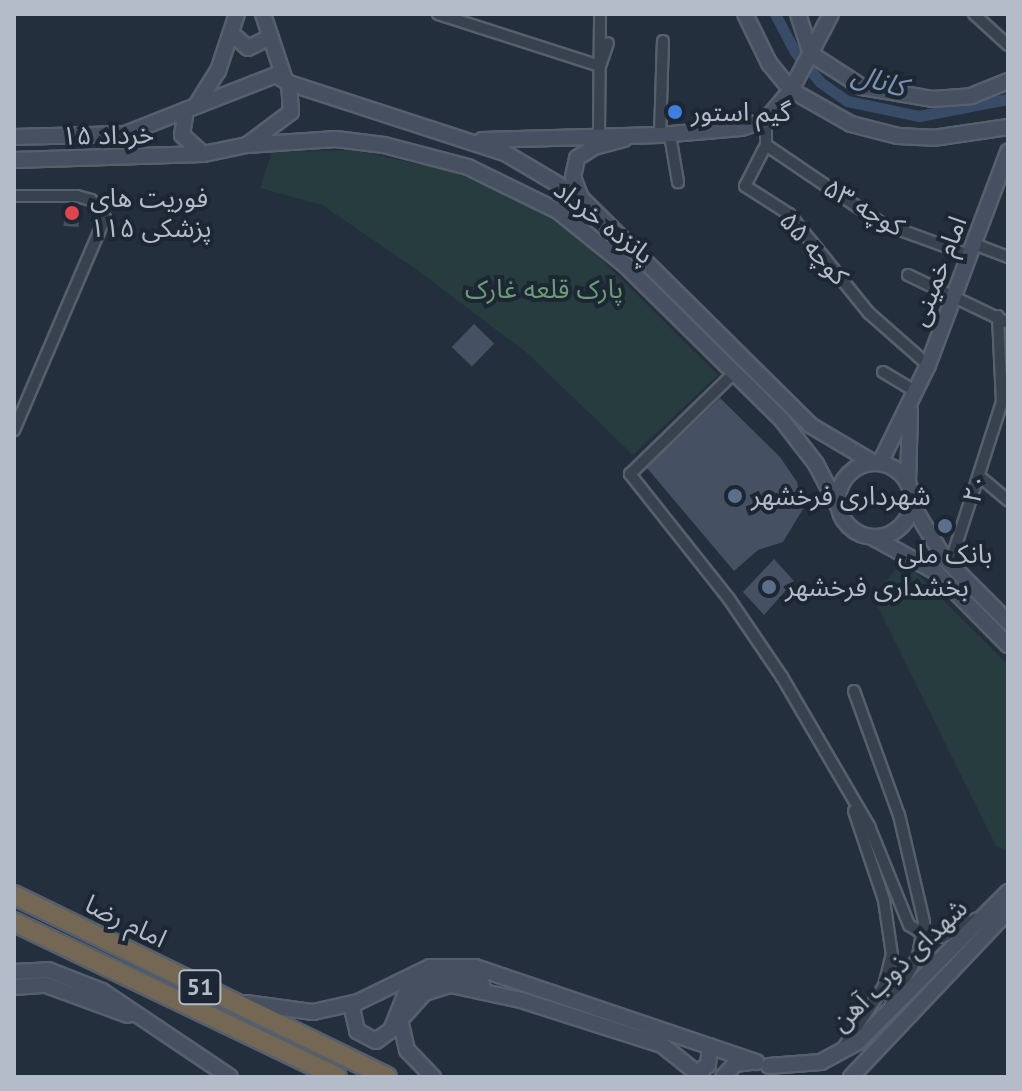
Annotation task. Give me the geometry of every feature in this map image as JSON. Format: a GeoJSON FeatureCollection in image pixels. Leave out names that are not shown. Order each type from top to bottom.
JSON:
{"type":"FeatureCollection","features":[{"type":"Feature","properties":{"kind":"highway","name":"امام رضا"},"geometry":{"type":"LineString","coordinates":[[14,895],[387,1077]]}},
{"type":"Feature","properties":{"kind":"highway","name":"امام رضا"},"geometry":{"type":"LineString","coordinates":[[14,922],[337,1077]]}},
{"type":"Feature","properties":{"kind":"main road"},"geometry":{"type":"LineString","coordinates":[[203,154],[182,135],[191,108],[218,71],[237,14]]}},
{"type":"Feature","properties":{"kind":"main road"},"geometry":{"type":"LineString","coordinates":[[247,145],[291,112],[287,81],[263,14]]}},
{"type":"Feature","properties":{"kind":"main road"},"geometry":{"type":"LineString","coordinates":[[745,14],[769,63],[794,85],[851,124],[898,136],[933,138],[1008,127]]}},
{"type":"Feature","properties":{"kind":"main road"},"geometry":{"type":"LineString","coordinates":[[798,14],[811,54],[862,87],[895,95],[971,96],[1008,81]]}},
{"type":"Feature","properties":{"kind":"main road"},"geometry":{"type":"LineString","coordinates":[[466,139],[518,142],[599,134],[665,135],[741,128],[766,120],[794,85],[831,14]]}},
{"type":"Feature","properties":{"kind":"main road"},"geometry":{"type":"LineString","coordinates":[[232,34],[248,48],[271,37]]}},
{"type":"Feature","properties":{"kind":"main road","name":"۱۵ خرداد"},"geometry":{"type":"LineString","coordinates":[[14,137],[125,134],[255,79],[276,75],[287,81]]}},
{"type":"Feature","properties":{"kind":"main road","name":"پانزده خرداد"},"geometry":{"type":"LineString","coordinates":[[287,81],[466,139],[538,169],[581,198],[810,425],[877,463]]}},
{"type":"Feature","properties":{"kind":"main road"},"geometry":{"type":"LineString","coordinates":[[581,198],[573,177],[577,158],[594,147],[640,136]]}},
{"type":"Feature","properties":{"kind":"main road","name":"پانزده خرداد"},"geometry":{"type":"LineString","coordinates":[[203,154],[247,145],[336,139],[384,145],[468,167],[521,190],[558,211],[624,264],[734,373],[816,464],[838,506]]}},
{"type":"Feature","properties":{"kind":"main road","name":"امام خمینی"},"geometry":{"type":"LineString","coordinates":[[877,463],[910,407],[928,365],[1008,152]]}},
{"type":"Feature","properties":{"kind":"main road","name":"۱۵ خرداد"},"geometry":{"type":"LineString","coordinates":[[14,160],[203,154]]}},
{"type":"Feature","properties":{"kind":"main road","name":"امام خمینی"},"geometry":{"type":"LineString","coordinates":[[908,483],[910,407]]}},
{"type":"Feature","properties":{"kind":"main road"},"geometry":{"type":"LineString","coordinates":[[1008,622],[950,564],[912,505],[908,483],[877,463],[846,476],[838,506],[849,527],[936,572],[1008,645]]}},
{"type":"Feature","properties":{"kind":"main road"},"geometry":{"type":"LineString","coordinates":[[870,537],[892,533],[912,505]]}},
{"type":"Feature","properties":{"kind":"main road","name":"شهدای ذوب آهن"},"geometry":{"type":"LineString","coordinates":[[762,1064],[821,1062],[839,1054],[882,1020],[1008,892]]}},
{"type":"Feature","properties":{"kind":"main road","name":"شهدای ذوب آهن"},"geometry":{"type":"LineString","coordinates":[[851,1077],[1008,911]]}},
{"type":"Feature","properties":{"kind":"main road"},"geometry":{"type":"LineString","coordinates":[[214,994],[287,1011],[351,1004],[430,967],[475,967],[762,1064],[788,1077]]}},
{"type":"Feature","properties":{"kind":"main road"},"geometry":{"type":"LineString","coordinates":[[14,972],[48,970],[76,978],[160,1028],[230,1077]]}},
{"type":"Feature","properties":{"kind":"main road"},"geometry":{"type":"LineString","coordinates":[[351,1004],[357,1031],[376,1041],[391,1030],[405,995],[437,976],[455,974],[521,1000],[662,1045],[700,1074],[708,1065],[710,1046]]}},
{"type":"Feature","properties":{"kind":"main road"},"geometry":{"type":"LineString","coordinates":[[433,1077],[417,1064],[399,1033],[412,1002],[451,985],[521,1000]]}},
{"type":"Feature","properties":{"kind":"main road"},"geometry":{"type":"LineString","coordinates":[[14,987],[59,988],[160,1028]]}},
{"type":"Feature","properties":{"kind":"main road"},"geometry":{"type":"LineString","coordinates":[[723,1077],[735,1064],[762,1064]]}},
{"type":"Feature","properties":{"kind":"street"},"geometry":{"type":"LineString","coordinates":[[438,14],[600,66]]}},
{"type":"Feature","properties":{"kind":"street"},"geometry":{"type":"LineString","coordinates":[[599,134],[600,14]]}},
{"type":"Feature","properties":{"kind":"street"},"geometry":{"type":"LineString","coordinates":[[974,14],[1008,45]]}},
{"type":"Feature","properties":{"kind":"street"},"geometry":{"type":"LineString","coordinates":[[663,41],[665,135],[678,182]]}},
{"type":"Feature","properties":{"kind":"street"},"geometry":{"type":"LineString","coordinates":[[600,66],[608,43]]}},
{"type":"Feature","properties":{"kind":"street","name":"کوچه ۵۵"},"geometry":{"type":"LineString","coordinates":[[766,120],[766,145],[745,186],[789,214],[869,313],[928,365]]}},
{"type":"Feature","properties":{"kind":"street","name":"کوچه ۵۳"},"geometry":{"type":"LineString","coordinates":[[766,145],[881,223],[972,250],[1008,257]]}},
{"type":"Feature","properties":{"kind":"street"},"geometry":{"type":"LineString","coordinates":[[14,196],[77,196],[91,200],[105,218],[14,430]]}},
{"type":"Feature","properties":{"kind":"street"},"geometry":{"type":"LineString","coordinates":[[908,275],[954,294],[1003,320]]}},
{"type":"Feature","properties":{"kind":"street","name":"۲۰"},"geometry":{"type":"LineString","coordinates":[[950,564],[1005,404],[1003,320]]}},
{"type":"Feature","properties":{"kind":"street"},"geometry":{"type":"LineString","coordinates":[[883,372],[916,392]]}},
{"type":"Feature","properties":{"kind":"street"},"geometry":{"type":"LineString","coordinates":[[734,373],[630,474],[729,599],[782,677],[869,826],[909,925],[922,934],[942,937],[989,912]]}},
{"type":"Feature","properties":{"kind":"street"},"geometry":{"type":"LineString","coordinates":[[979,476],[1008,500]]}},
{"type":"Feature","properties":{"kind":"street"},"geometry":{"type":"LineString","coordinates":[[854,691],[899,815],[924,922],[918,956],[882,1020]]}},
{"type":"Feature","properties":{"kind":"street"},"geometry":{"type":"LineString","coordinates":[[839,1054],[884,986],[892,955],[884,900],[850,798]]}},
{"type":"Feature","properties":{"kind":"green space","name":"پارک قلعه غارک"},"geometry":{"type":"Polygon","coordinates":[[[352,150],[451,171],[536,208],[585,243],[718,375],[633,455],[527,353],[416,269],[322,205],[260,188],[272,152],[352,150]]]}},
{"type":"Feature","properties":{"kind":"green space"},"geometry":{"type":"Polygon","coordinates":[[[910,567],[1008,665],[1008,851],[996,846],[873,597],[895,570],[910,567]]]}},
{"type":"Feature","properties":{"kind":"building","name":"فوریت های پزشکی ۱۱۵"},"geometry":{"type":"Polygon","coordinates":[[[65,204],[80,205],[78,227],[63,226],[65,204]]]}},
{"type":"Feature","properties":{"kind":"building"},"geometry":{"type":"Polygon","coordinates":[[[474,324],[494,343],[472,366],[452,347],[474,324]]]}},
{"type":"Feature","properties":{"kind":"building","name":"شهرداری فرخشهر"},"geometry":{"type":"Polygon","coordinates":[[[720,398],[780,457],[797,482],[803,509],[783,542],[758,550],[734,571],[647,468],[720,398]]]}},
{"type":"Feature","properties":{"kind":"building","name":"بخشداری فرخشهر"},"geometry":{"type":"Polygon","coordinates":[[[774,559],[794,581],[764,615],[743,592],[774,559]]]}},
{"type":"Feature","properties":{"kind":"waterway","name":"کانال"},"geometry":{"type":"LineString","coordinates":[[775,14],[795,52],[820,82],[847,101],[919,116],[1007,99]]}},
{"type":"Feature","properties":{"kind":"place","name":"گیم استور"},"geometry":{"type":"Point","coordinates":[675,112]}},
{"type":"Feature","properties":{"kind":"place","name":"فوریت های پزشکی ۱۱۵"},"geometry":{"type":"Point","coordinates":[72,213]}},
{"type":"Feature","properties":{"kind":"place","name":"شهرداری فرخشهر"},"geometry":{"type":"Point","coordinates":[735,496]}},
{"type":"Feature","properties":{"kind":"place","name":"بانک ملی"},"geometry":{"type":"Point","coordinates":[945,526]}},
{"type":"Feature","properties":{"kind":"place","name":"بخشداری فرخشهر"},"geometry":{"type":"Point","coordinates":[769,587]}}]}
